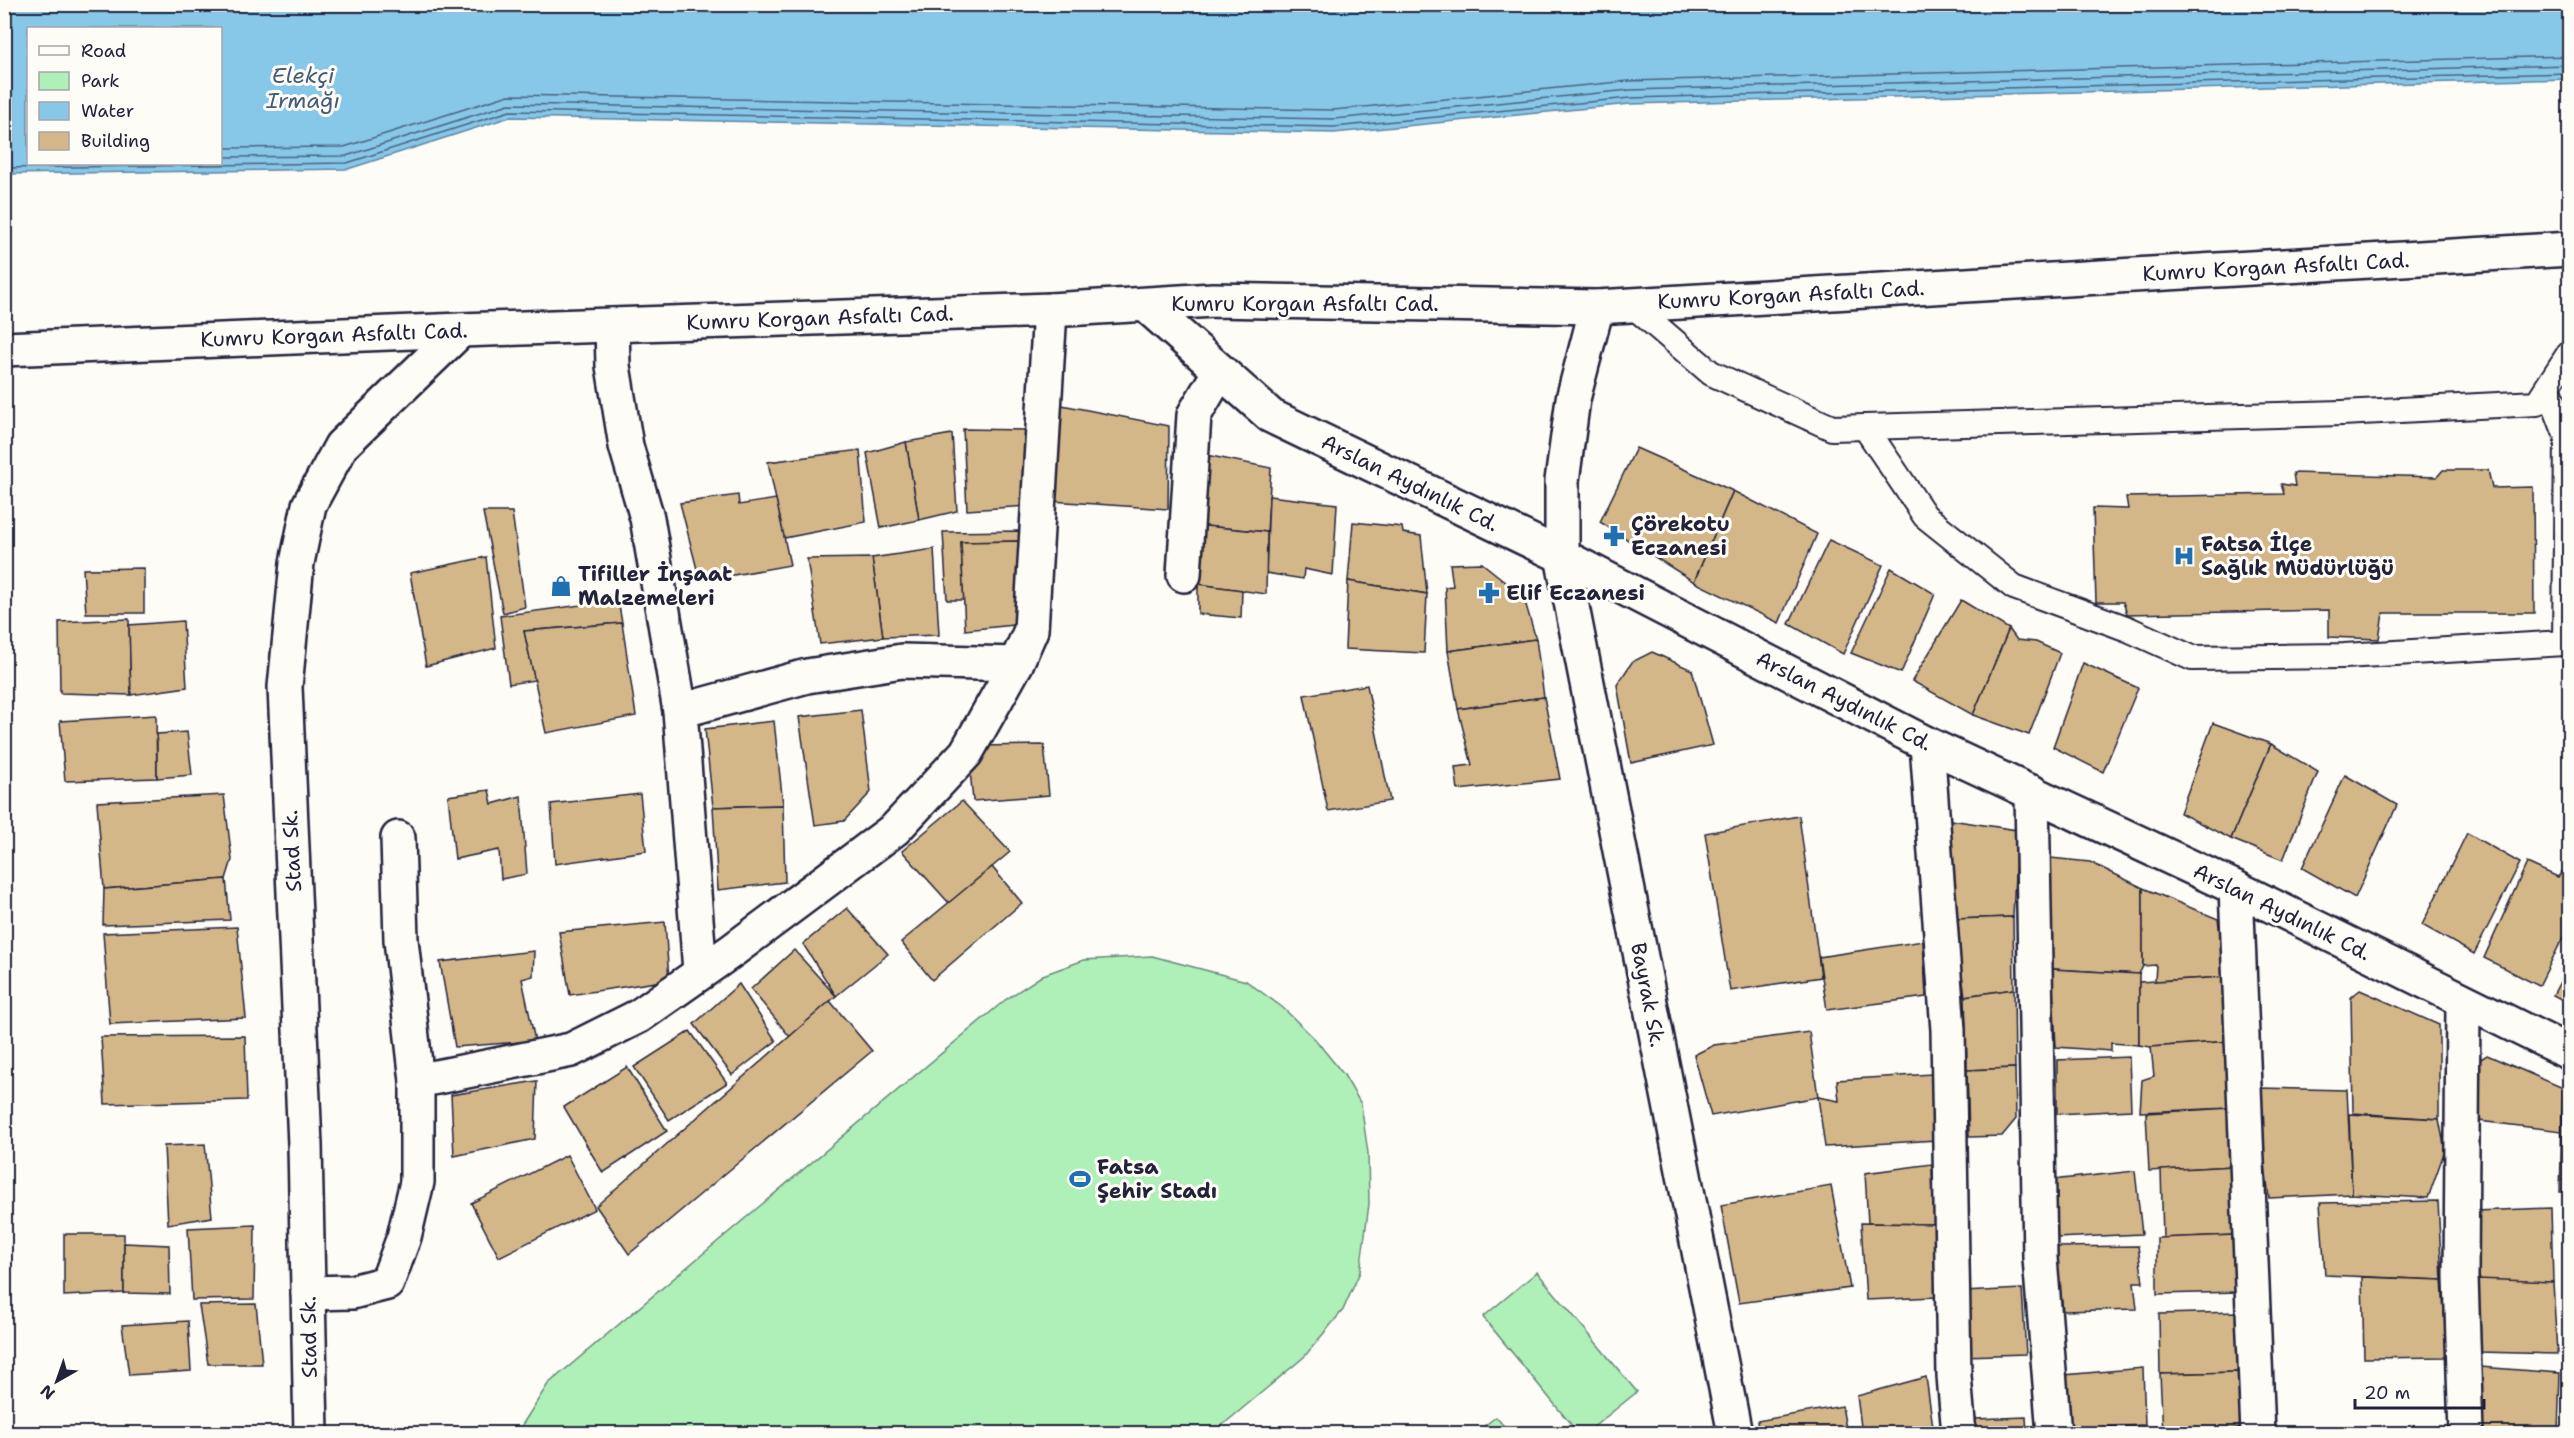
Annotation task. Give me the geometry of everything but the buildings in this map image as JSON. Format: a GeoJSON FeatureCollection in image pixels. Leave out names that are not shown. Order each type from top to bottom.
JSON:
{"type":"FeatureCollection","features":[{"type":"Feature","properties":{"kind":"street","name":"Kumru Korgan Asfaltı Cad."},"geometry":{"type":"LineString","coordinates":[[4,349],[461,330],[1050,310],[1147,306],[1213,300],[1597,307],[2570,249]]}},
{"type":"Feature","properties":{"kind":"street","name":"Arslan Aydınlık Cd."},"geometry":{"type":"LineString","coordinates":[[1147,306],[1271,416],[1562,556],[1928,744],[2236,888],[2570,1053]]}},
{"type":"Feature","properties":{"kind":"street","name":"Bayrak Sk."},"geometry":{"type":"LineString","coordinates":[[1597,307],[1573,399],[1562,481],[1562,556],[1735,1434]]}},
{"type":"Feature","properties":{"kind":"street"},"geometry":{"type":"LineString","coordinates":[[417,1081],[571,1050],[639,1016],[733,950],[894,829],[966,753],[1016,664],[1031,630],[1050,310]]}},
{"type":"Feature","properties":{"kind":"street"},"geometry":{"type":"LineString","coordinates":[[612,325],[613,366],[626,446],[647,518],[680,711],[700,971]]}},
{"type":"Feature","properties":{"kind":"street","name":"Stad Sk."},"geometry":{"type":"LineString","coordinates":[[311,1434],[305,1145],[285,687],[297,563],[309,505],[341,446],[461,330]]}},
{"type":"Feature","properties":{"kind":"street"},"geometry":{"type":"LineString","coordinates":[[1184,575],[1194,415],[1220,371]]}},
{"type":"Feature","properties":{"kind":"street"},"geometry":{"type":"LineString","coordinates":[[680,711],[807,676],[902,661],[1016,664]]}},
{"type":"Feature","properties":{"kind":"street"},"geometry":{"type":"LineString","coordinates":[[1928,744],[1948,1030],[1954,1376],[1959,1434]]}},
{"type":"Feature","properties":{"kind":"street"},"geometry":{"type":"LineString","coordinates":[[2032,792],[2040,1258],[2054,1434]]}},
{"type":"Feature","properties":{"kind":"street"},"geometry":{"type":"LineString","coordinates":[[308,1293],[352,1292],[387,1283],[404,1237],[417,1182],[417,1081],[401,940],[398,838]]}},
{"type":"Feature","properties":{"kind":"street"},"geometry":{"type":"LineString","coordinates":[[2236,888],[2258,1434]]}},
{"type":"Feature","properties":{"kind":"street"},"geometry":{"type":"LineString","coordinates":[[2463,1002],[2461,1277],[2466,1434]]}},
{"type":"Feature","properties":{"kind":"lane"},"geometry":{"type":"LineString","coordinates":[[1632,305],[1711,373],[1832,428],[2342,413],[2537,403],[2570,352]]}},
{"type":"Feature","properties":{"kind":"lane"},"geometry":{"type":"LineString","coordinates":[[1865,427],[1925,516],[2014,586],[2128,629],[2192,658],[2344,656],[2565,643],[2567,437],[2548,387]]}},
{"type":"Feature","properties":{"kind":"green space","name":"Fatsa Şehir Stadı"},"geometry":{"type":"Polygon","coordinates":[[[1152,956],[1246,981],[1282,1007],[1315,1039],[1344,1075],[1361,1104],[1368,1153],[1369,1204],[1360,1272],[1343,1310],[1304,1357],[1213,1433],[517,1433],[548,1384],[1005,1000],[1043,975],[1084,960],[1152,956]]]}},
{"type":"Feature","properties":{"kind":"green space"},"geometry":{"type":"Polygon","coordinates":[[[1537,1272],[1637,1392],[1586,1433],[1578,1433],[1483,1317],[1537,1272]]]}},
{"type":"Feature","properties":{"kind":"green space"},"geometry":{"type":"Polygon","coordinates":[[[1496,1417],[1510,1433],[1475,1433],[1496,1417]]]}},
{"type":"Feature","properties":{"kind":"water","name":"Elekçi Irmağı"},"geometry":{"type":"Polygon","coordinates":[[[2569,4],[2569,79],[1630,104],[1334,133],[510,117],[348,169],[5,174],[5,5],[2569,4]]]}},
{"type":"Feature","properties":{"kind":"place","name":"Çörekotu Eczanesi"},"geometry":{"type":"Point","coordinates":[1614,536]}},
{"type":"Feature","properties":{"kind":"place","name":"Fatsa İlçe Sağlık Müdürlüğü"},"geometry":{"type":"Point","coordinates":[2184,556]}},
{"type":"Feature","properties":{"kind":"place","name":"Tifiller İnşaat Malzemeleri"},"geometry":{"type":"Point","coordinates":[561,586]}},
{"type":"Feature","properties":{"kind":"place","name":"Elif Eczanesi"},"geometry":{"type":"Point","coordinates":[1489,593]}},
{"type":"Feature","properties":{"kind":"place","name":"Fatsa Şehir Stadı"},"geometry":{"type":"Point","coordinates":[1080,1179]}}]}
